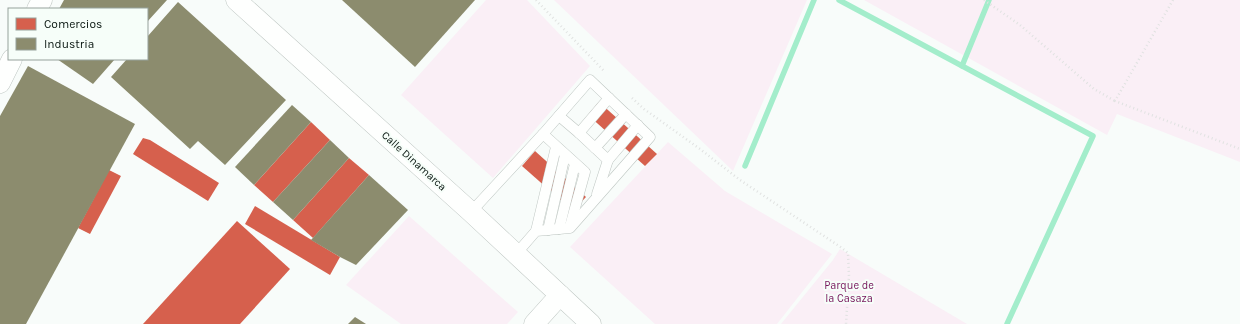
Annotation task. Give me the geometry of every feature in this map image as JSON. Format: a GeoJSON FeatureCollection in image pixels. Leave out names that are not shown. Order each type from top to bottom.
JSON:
{"type":"FeatureCollection","features":[{"type":"Feature","properties":{"kind":"street","name":"Calle Dinamarca"},"geometry":{"type":"LineString","coordinates":[[236,0],[471,212],[591,324]]}},
{"type":"Feature","properties":{"kind":"street"},"geometry":{"type":"LineString","coordinates":[[0,83],[12,60]]}},
{"type":"Feature","properties":{"kind":"street"},"geometry":{"type":"LineString","coordinates":[[534,324],[560,295]]}},
{"type":"Feature","properties":{"kind":"lane"},"geometry":{"type":"LineString","coordinates":[[471,212],[543,134],[590,80],[650,137],[570,228],[536,231]]}},
{"type":"Feature","properties":{"kind":"lane"},"geometry":{"type":"LineString","coordinates":[[579,133],[609,98]]}},
{"type":"Feature","properties":{"kind":"lane"},"geometry":{"type":"LineString","coordinates":[[595,148],[626,114]]}},
{"type":"Feature","properties":{"kind":"lane"},"geometry":{"type":"LineString","coordinates":[[559,116],[608,160]]}},
{"type":"Feature","properties":{"kind":"lane"},"geometry":{"type":"LineString","coordinates":[[596,198],[608,160],[638,125]]}},
{"type":"Feature","properties":{"kind":"lane"},"geometry":{"type":"LineString","coordinates":[[543,134],[585,172],[570,228]]}},
{"type":"Feature","properties":{"kind":"lane"},"geometry":{"type":"LineString","coordinates":[[516,254],[536,231],[556,147]]}},
{"type":"Feature","properties":{"kind":"lane"},"geometry":{"type":"LineString","coordinates":[[548,230],[565,155]]}},
{"type":"Feature","properties":{"kind":"lane"},"geometry":{"type":"LineString","coordinates":[[559,229],[575,164]]}},
{"type":"Feature","properties":{"kind":"path"},"geometry":{"type":"LineString","coordinates":[[536,0],[610,78]]}},
{"type":"Feature","properties":{"kind":"path"},"geometry":{"type":"LineString","coordinates":[[984,0],[1020,25],[1094,89],[1115,101],[1240,149]]}},
{"type":"Feature","properties":{"kind":"path"},"geometry":{"type":"LineString","coordinates":[[1115,101],[1173,0]]}},
{"type":"Feature","properties":{"kind":"path"},"geometry":{"type":"LineString","coordinates":[[627,93],[644,109],[700,148],[740,180],[848,253],[849,276],[846,324]]}},
{"type":"Feature","properties":{"kind":"green space"},"geometry":{"type":"Polygon","coordinates":[[[486,0],[527,0],[590,66],[493,178],[401,95],[486,0]]]}},
{"type":"Feature","properties":{"kind":"green space"},"geometry":{"type":"Polygon","coordinates":[[[554,0],[807,0],[733,171],[554,0]]]}},
{"type":"Feature","properties":{"kind":"green space"},"geometry":{"type":"Polygon","coordinates":[[[864,0],[1240,0],[1240,162],[1117,114],[1107,135],[864,0]]]}},
{"type":"Feature","properties":{"kind":"green space"},"geometry":{"type":"Polygon","coordinates":[[[668,142],[725,191],[832,254],[777,324],[655,324],[570,247],[668,142]]]}},
{"type":"Feature","properties":{"kind":"green space"},"geometry":{"type":"Polygon","coordinates":[[[409,216],[518,312],[507,324],[401,324],[346,285],[409,216]]]}},
{"type":"Feature","properties":{"kind":"green space","name":"Parque de la Casaza"},"geometry":{"type":"Polygon","coordinates":[[[840,249],[967,324],[781,324],[833,260],[840,249]]]}},
{"type":"Feature","properties":{"kind":"building: Comercios"},"geometry":{"type":"Polygon","coordinates":[[[599,102],[657,154],[645,166],[588,115],[599,102]]]}},
{"type":"Feature","properties":{"kind":"building: Comercios"},"geometry":{"type":"Polygon","coordinates":[[[311,122],[330,140],[273,202],[254,185],[311,122]]]}},
{"type":"Feature","properties":{"kind":"building: Comercios"},"geometry":{"type":"Polygon","coordinates":[[[143,138],[150,140],[219,183],[208,201],[133,154],[143,138]]]}},
{"type":"Feature","properties":{"kind":"building: Comercios"},"geometry":{"type":"Polygon","coordinates":[[[535,151],[586,197],[573,211],[522,166],[535,151]]]}},
{"type":"Feature","properties":{"kind":"building: Comercios"},"geometry":{"type":"Polygon","coordinates":[[[349,158],[369,175],[313,238],[293,220],[349,158]]]}},
{"type":"Feature","properties":{"kind":"building: Comercios"},"geometry":{"type":"Polygon","coordinates":[[[109,170],[121,176],[90,234],[78,228],[109,170]]]}},
{"type":"Feature","properties":{"kind":"building: Comercios"},"geometry":{"type":"Polygon","coordinates":[[[255,206],[340,257],[330,275],[245,224],[255,206]]]}},
{"type":"Feature","properties":{"kind":"building: Comercios"},"geometry":{"type":"Polygon","coordinates":[[[237,221],[290,269],[240,324],[143,324],[237,221]]]}},
{"type":"Feature","properties":{"kind":"building: Industria"},"geometry":{"type":"Polygon","coordinates":[[[64,0],[167,0],[148,21],[148,8],[60,8],[64,0]]]}},
{"type":"Feature","properties":{"kind":"building: Industria"},"geometry":{"type":"Polygon","coordinates":[[[342,0],[475,0],[415,67],[342,0]]]}},
{"type":"Feature","properties":{"kind":"building: Industria"},"geometry":{"type":"Polygon","coordinates":[[[178,2],[286,100],[225,165],[198,141],[190,149],[111,77],[126,60],[148,60],[148,36],[178,2]]]}},
{"type":"Feature","properties":{"kind":"building: Industria"},"geometry":{"type":"Polygon","coordinates":[[[58,60],[114,60],[93,84],[58,60]]]}},
{"type":"Feature","properties":{"kind":"building: Industria"},"geometry":{"type":"Polygon","coordinates":[[[28,66],[135,124],[26,324],[0,324],[0,116],[28,66]]]}},
{"type":"Feature","properties":{"kind":"building: Industria"},"geometry":{"type":"Polygon","coordinates":[[[292,105],[311,122],[254,185],[235,167],[292,105]]]}},
{"type":"Feature","properties":{"kind":"building: Industria"},"geometry":{"type":"Polygon","coordinates":[[[330,140],[349,158],[293,220],[273,202],[330,140]]]}},
{"type":"Feature","properties":{"kind":"building: Industria"},"geometry":{"type":"Polygon","coordinates":[[[369,175],[408,210],[356,265],[311,240],[369,175]]]}},
{"type":"Feature","properties":{"kind":"building: Industria"},"geometry":{"type":"Polygon","coordinates":[[[355,317],[366,324],[348,324],[355,317]]]}},
{"type":"Feature","properties":{"kind":"waterway"},"geometry":{"type":"LineString","coordinates":[[745,166],[814,0]]}},
{"type":"Feature","properties":{"kind":"waterway"},"geometry":{"type":"LineString","coordinates":[[839,0],[1093,136],[1007,324]]}},
{"type":"Feature","properties":{"kind":"waterway"},"geometry":{"type":"LineString","coordinates":[[962,66],[989,0]]}}]}
